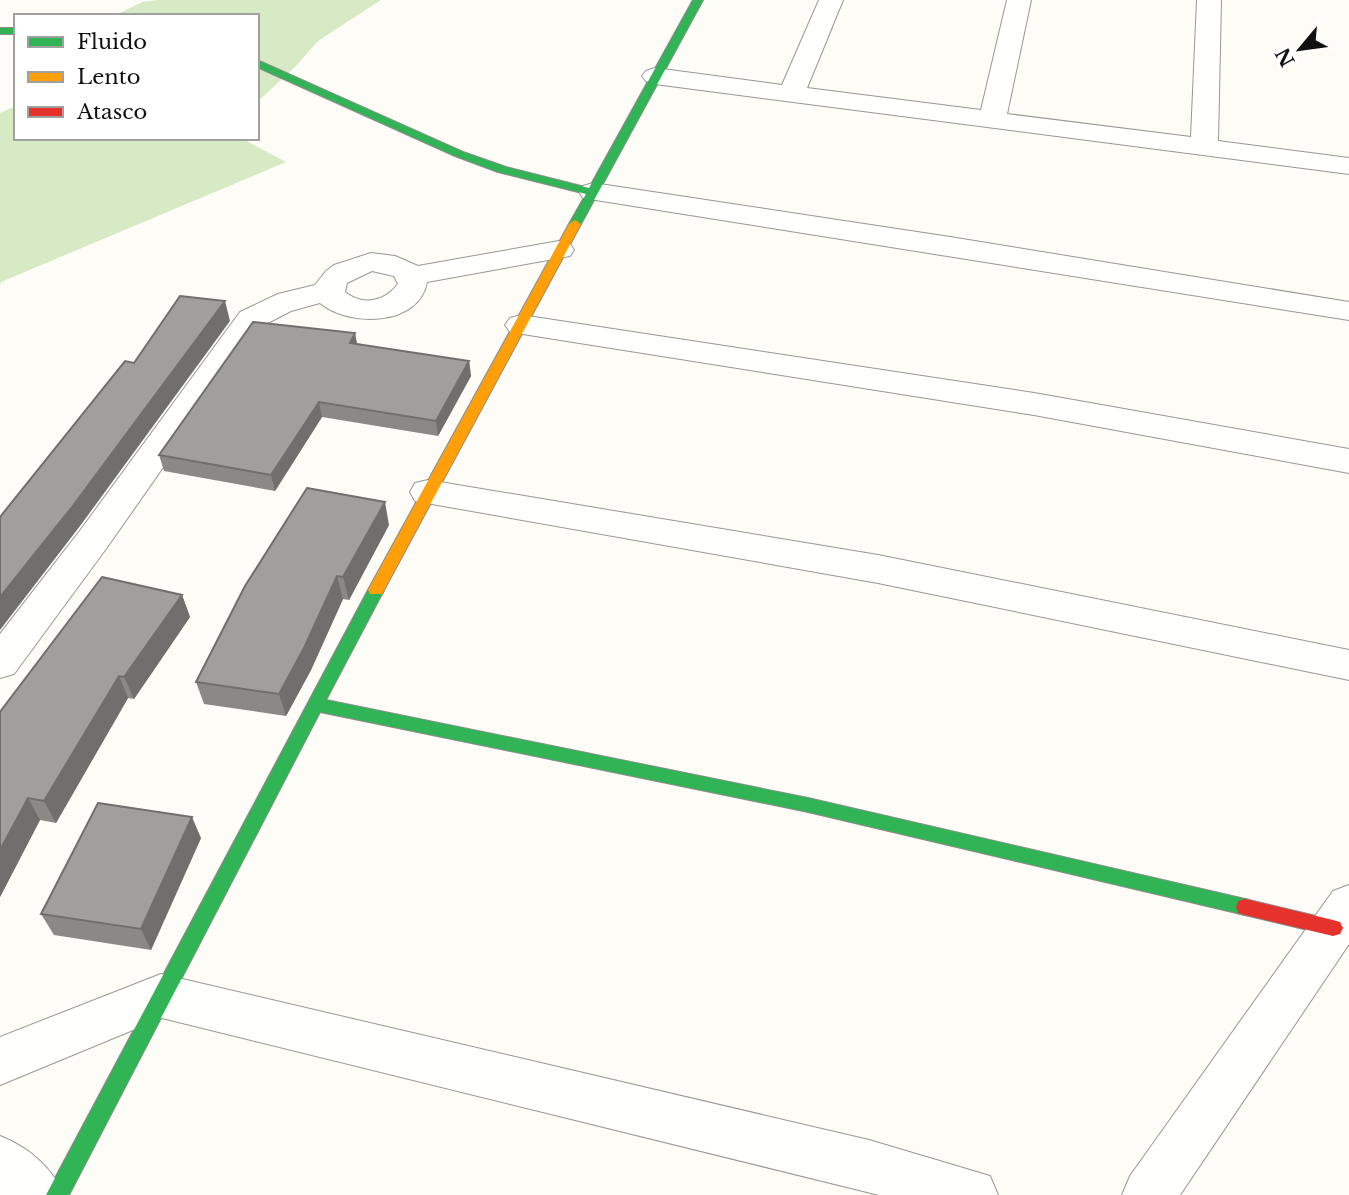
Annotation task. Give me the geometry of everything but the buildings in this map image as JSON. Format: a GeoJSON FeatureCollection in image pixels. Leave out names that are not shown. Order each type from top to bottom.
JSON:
{"type":"FeatureCollection","features":[{"type":"Feature","properties":{"kind":"street"},"geometry":{"type":"LineString","coordinates":[[57,1195],[428,492],[698,0]]}},
{"type":"Feature","properties":{"kind":"street"},"geometry":{"type":"LineString","coordinates":[[792,92],[831,0]]}},
{"type":"Feature","properties":{"kind":"street"},"geometry":{"type":"LineString","coordinates":[[992,119],[1019,0]]}},
{"type":"Feature","properties":{"kind":"street"},"geometry":{"type":"LineString","coordinates":[[1204,149],[1209,0]]}},
{"type":"Feature","properties":{"kind":"street"},"geometry":{"type":"LineString","coordinates":[[259,64],[459,154],[502,170],[593,192],[963,248],[1349,311]]}},
{"type":"Feature","properties":{"kind":"street"},"geometry":{"type":"LineString","coordinates":[[655,76],[1349,166]]}},
{"type":"Feature","properties":{"kind":"street"},"geometry":{"type":"LineString","coordinates":[[411,276],[559,250]]}},
{"type":"Feature","properties":{"kind":"street"},"geometry":{"type":"LineString","coordinates":[[384,262],[406,270],[411,276],[413,284],[403,299],[379,309],[352,309],[341,305],[330,292],[336,276],[357,265],[384,262]]}},
{"type":"Feature","properties":{"kind":"street"},"geometry":{"type":"LineString","coordinates":[[0,663],[95,537],[251,319],[274,305],[306,295],[330,292]]}},
{"type":"Feature","properties":{"kind":"street"},"geometry":{"type":"LineString","coordinates":[[521,325],[1034,404],[1349,461]]}},
{"type":"Feature","properties":{"kind":"street"},"geometry":{"type":"LineString","coordinates":[[428,492],[878,569],[1349,665]]}},
{"type":"Feature","properties":{"kind":"street"},"geometry":{"type":"LineString","coordinates":[[317,705],[1341,917],[1149,1195]]}},
{"type":"Feature","properties":{"kind":"street"},"geometry":{"type":"LineString","coordinates":[[0,1061],[161,996],[869,1166],[971,1195]]}},
{"type":"Feature","properties":{"kind":"street"},"geometry":{"type":"LineString","coordinates":[[0,1162],[37,1195]]}},
{"type":"Feature","properties":{"kind":"green space"},"geometry":{"type":"Polygon","coordinates":[[[381,0],[318,41],[259,100],[259,14],[118,14],[142,2],[381,0]]]}},
{"type":"Feature","properties":{"kind":"green space"},"geometry":{"type":"Polygon","coordinates":[[[14,107],[14,140],[245,140],[286,162],[1,282],[0,285],[0,113],[14,107]]]}},
{"type":"Feature","properties":{"kind":"traffic: fast"},"geometry":{"type":"LineString","coordinates":[[575,224],[698,0]]}},
{"type":"Feature","properties":{"kind":"traffic: fast"},"geometry":{"type":"LineString","coordinates":[[0,31],[14,31]]}},
{"type":"Feature","properties":{"kind":"traffic: fast"},"geometry":{"type":"LineString","coordinates":[[259,64],[459,154],[502,170],[593,192]]}},
{"type":"Feature","properties":{"kind":"traffic: fast"},"geometry":{"type":"LineString","coordinates":[[57,1195],[376,590]]}},
{"type":"Feature","properties":{"kind":"traffic: fast"},"geometry":{"type":"LineString","coordinates":[[317,705],[808,805],[1245,907]]}},
{"type":"Feature","properties":{"kind":"traffic: slow"},"geometry":{"type":"LineString","coordinates":[[376,590],[575,224]]}},
{"type":"Feature","properties":{"kind":"traffic: jam"},"geometry":{"type":"LineString","coordinates":[[1245,907],[1333,928]]}}]}
